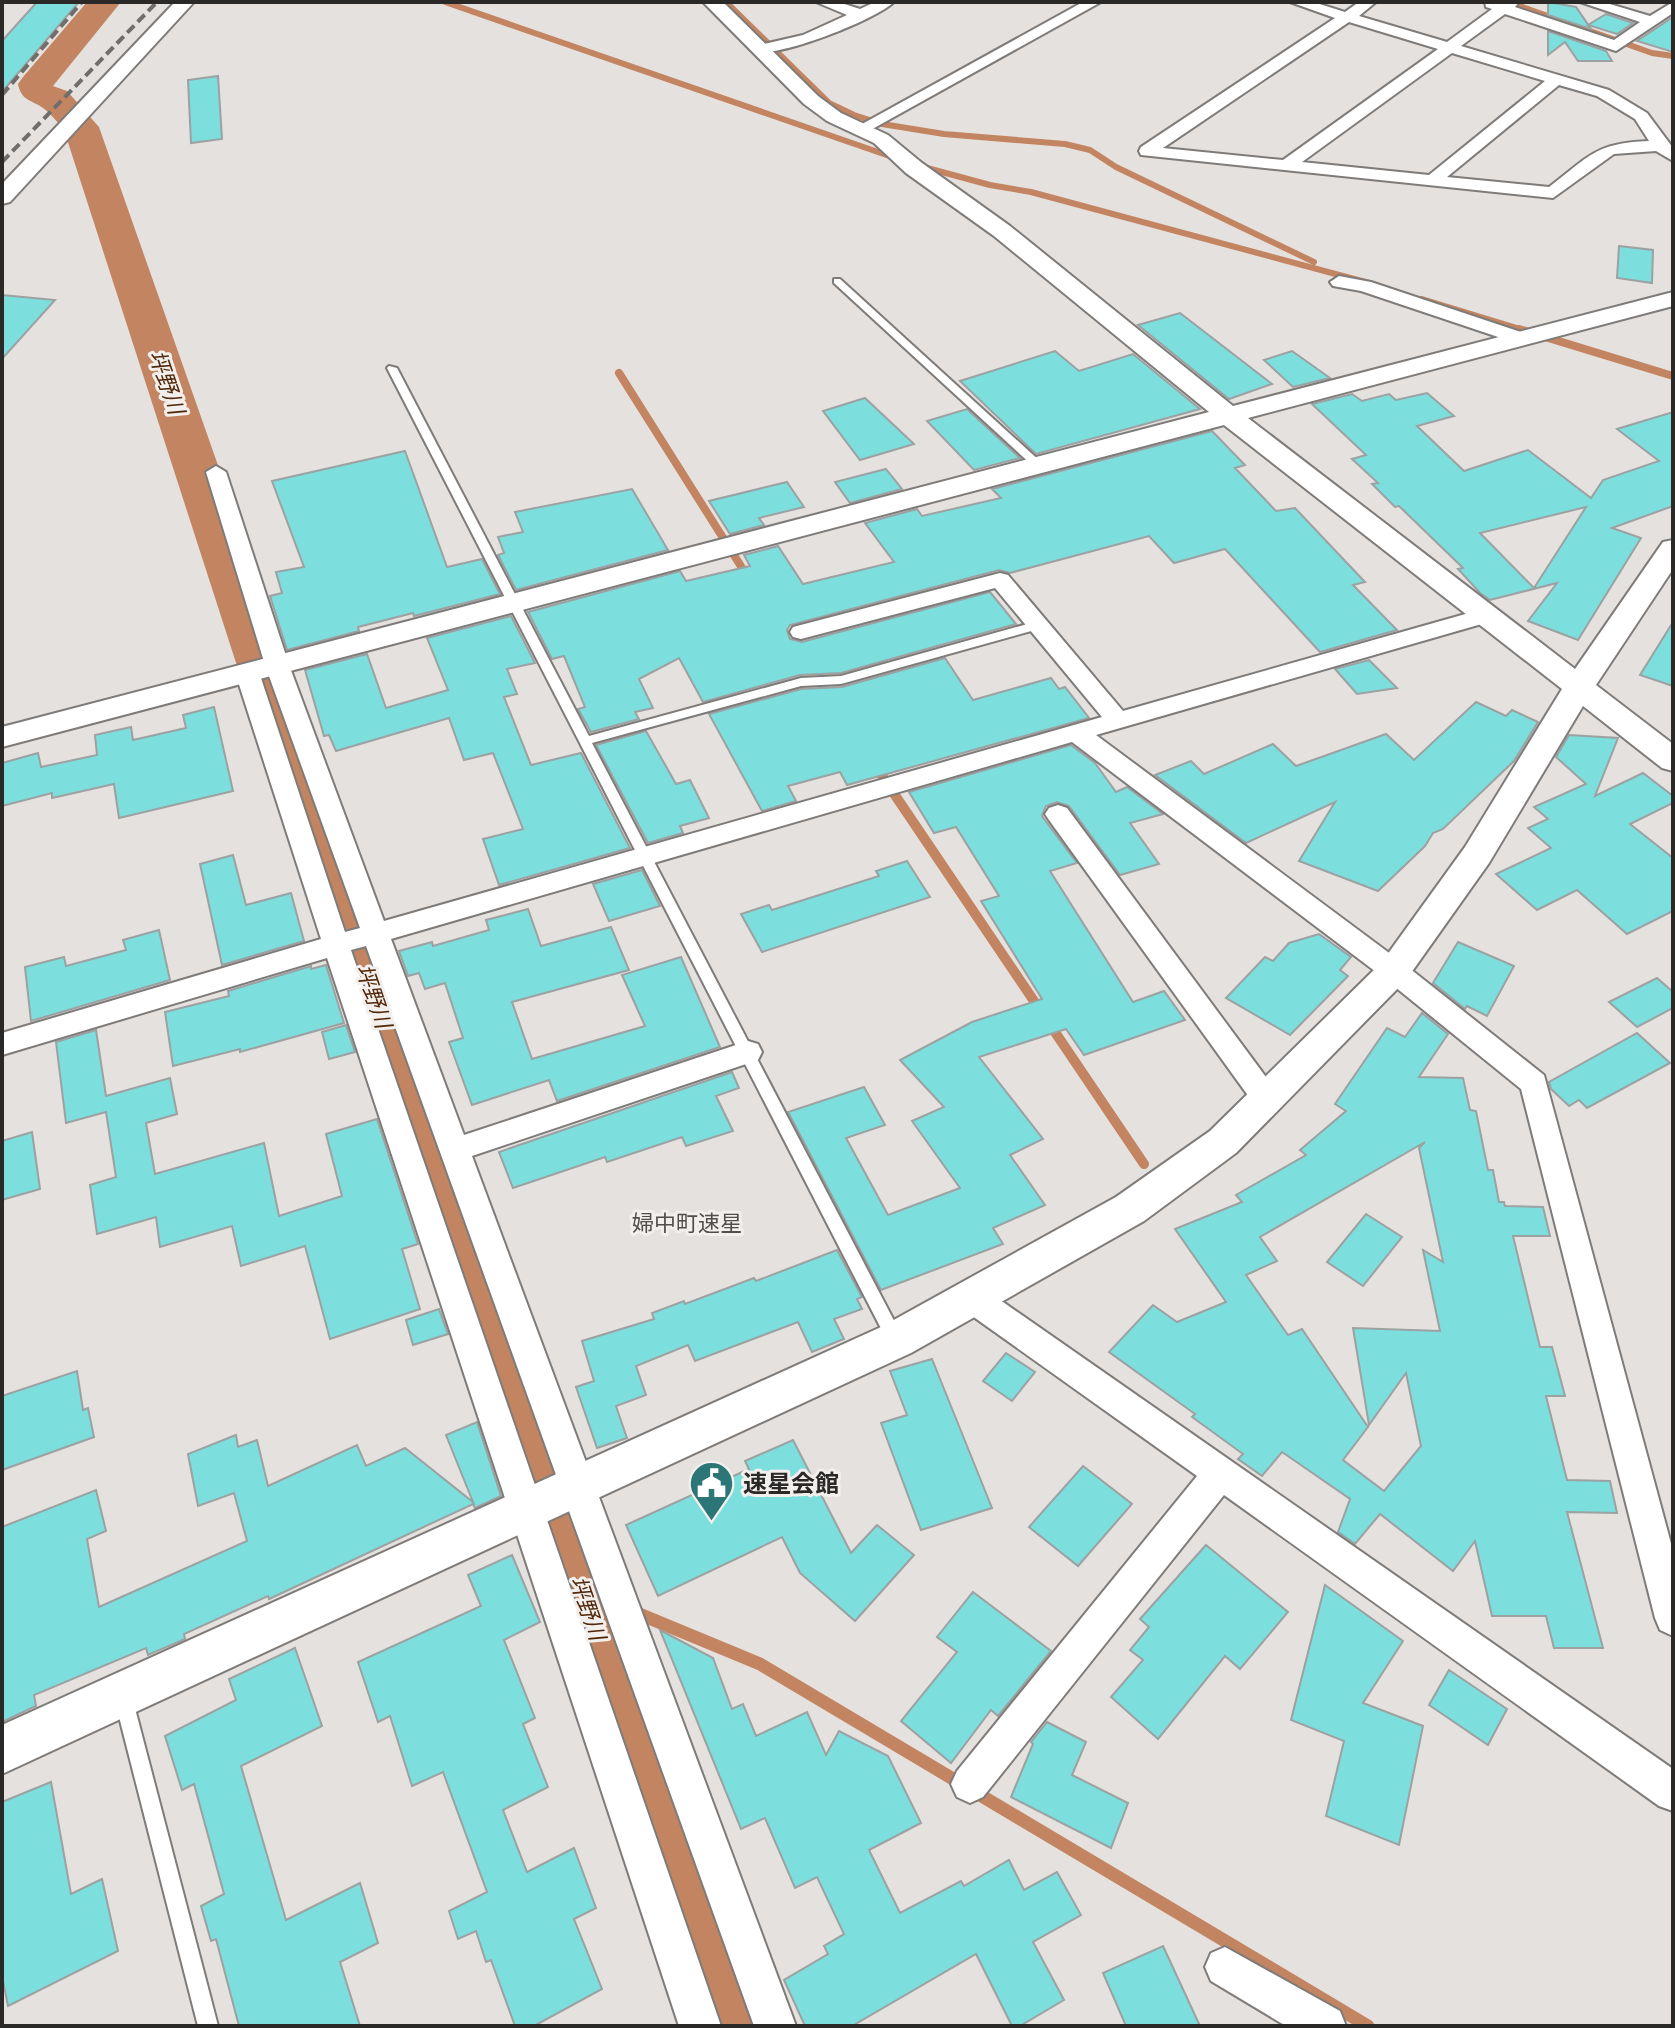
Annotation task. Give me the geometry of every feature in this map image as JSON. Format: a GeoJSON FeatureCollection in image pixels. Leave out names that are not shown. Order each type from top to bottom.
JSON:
{"type":"FeatureCollection","features":[{"type":"Feature","properties":{"kind":"street"},"geometry":{"type":"LineString","coordinates":[[2,197],[185,2]]}},
{"type":"Feature","properties":{"kind":"street"},"geometry":{"type":"LineString","coordinates":[[712,2],[811,100],[834,117],[881,139],[914,168],[1002,231],[1229,416],[1673,760]]}},
{"type":"Feature","properties":{"kind":"street"},"geometry":{"type":"LineString","coordinates":[[823,2],[862,15]]}},
{"type":"Feature","properties":{"kind":"street"},"geometry":{"type":"LineString","coordinates":[[760,49],[808,39],[887,2]]}},
{"type":"Feature","properties":{"kind":"street"},"geometry":{"type":"LineString","coordinates":[[861,129],[1094,2]]}},
{"type":"Feature","properties":{"kind":"street"},"geometry":{"type":"LineString","coordinates":[[1297,2],[1603,93],[1641,116],[1667,151]]}},
{"type":"Feature","properties":{"kind":"street"},"geometry":{"type":"LineString","coordinates":[[1369,2],[1147,151],[1553,193],[1608,150],[1618,147],[1667,151]]}},
{"type":"Feature","properties":{"kind":"street"},"geometry":{"type":"LineString","coordinates":[[1486,2],[1508,5],[1616,46],[1672,3]]}},
{"type":"Feature","properties":{"kind":"street"},"geometry":{"type":"LineString","coordinates":[[1587,2],[1652,21]]}},
{"type":"Feature","properties":{"kind":"street"},"geometry":{"type":"LineString","coordinates":[[1286,166],[1508,5]]}},
{"type":"Feature","properties":{"kind":"street"},"geometry":{"type":"LineString","coordinates":[[1433,180],[1558,78]]}},
{"type":"Feature","properties":{"kind":"street"},"geometry":{"type":"LineString","coordinates":[[1339,282],[1364,286],[1524,337]]}},
{"type":"Feature","properties":{"kind":"street"},"geometry":{"type":"LineString","coordinates":[[2,737],[1673,299]]}},
{"type":"Feature","properties":{"kind":"street"},"geometry":{"type":"LineString","coordinates":[[216,472],[277,665],[775,2026]]}},
{"type":"Feature","properties":{"kind":"street"},"geometry":{"type":"LineString","coordinates":[[2,1750],[896,1340],[1130,1209],[1223,1142],[1394,971],[1477,855],[1578,688],[1673,548]]}},
{"type":"Feature","properties":{"kind":"street"},"geometry":{"type":"LineString","coordinates":[[801,632],[1000,580],[1118,721]]}},
{"type":"Feature","properties":{"kind":"street"},"geometry":{"type":"LineString","coordinates":[[2,1044],[376,933],[1484,616]]}},
{"type":"Feature","properties":{"kind":"street"},"geometry":{"type":"LineString","coordinates":[[247,672],[700,2026]]}},
{"type":"Feature","properties":{"kind":"street"},"geometry":{"type":"LineString","coordinates":[[1076,733],[1394,971],[1534,1083],[1673,1618]]}},
{"type":"Feature","properties":{"kind":"street"},"geometry":{"type":"LineString","coordinates":[[1058,814],[1267,1100]]}},
{"type":"Feature","properties":{"kind":"street"},"geometry":{"type":"LineString","coordinates":[[454,1150],[748,1052]]}},
{"type":"Feature","properties":{"kind":"street"},"geometry":{"type":"LineString","coordinates":[[972,1298],[1673,1792]]}},
{"type":"Feature","properties":{"kind":"street"},"geometry":{"type":"LineString","coordinates":[[970,1784],[1220,1473]]}},
{"type":"Feature","properties":{"kind":"street"},"geometry":{"type":"LineString","coordinates":[[1225,1967],[1310,2023]]}},
{"type":"Feature","properties":{"kind":"lane"},"geometry":{"type":"LineString","coordinates":[[837,281],[1038,465]]}},
{"type":"Feature","properties":{"kind":"lane"},"geometry":{"type":"LineString","coordinates":[[392,368],[648,856],[896,1340]]}},
{"type":"Feature","properties":{"kind":"lane"},"geometry":{"type":"LineString","coordinates":[[585,741],[801,682],[841,680],[1038,625]]}},
{"type":"Feature","properties":{"kind":"lane"},"geometry":{"type":"LineString","coordinates":[[122,1695],[208,2026]]}},
{"type":"Feature","properties":{"kind":"building"},"geometry":{"type":"Polygon","coordinates":[[[37,2],[79,2],[2,92],[2,41],[37,2]]]}},
{"type":"Feature","properties":{"kind":"building"},"geometry":{"type":"Polygon","coordinates":[[[1548,2],[1576,7],[1591,29],[1548,15],[1548,2]]]}},
{"type":"Feature","properties":{"kind":"building"},"geometry":{"type":"Polygon","coordinates":[[[1606,14],[1633,23],[1617,34],[1588,25],[1606,14]]]}},
{"type":"Feature","properties":{"kind":"building"},"geometry":{"type":"Polygon","coordinates":[[[1673,17],[1673,52],[1637,41],[1673,17]]]}},
{"type":"Feature","properties":{"kind":"building"},"geometry":{"type":"Polygon","coordinates":[[[1548,31],[1606,51],[1612,61],[1578,61],[1565,42],[1548,55],[1548,31]]]}},
{"type":"Feature","properties":{"kind":"building"},"geometry":{"type":"Polygon","coordinates":[[[218,76],[222,139],[191,143],[188,80],[218,76]]]}},
{"type":"Feature","properties":{"kind":"building"},"geometry":{"type":"Polygon","coordinates":[[[1619,246],[1653,250],[1652,283],[1617,278],[1619,246]]]}},
{"type":"Feature","properties":{"kind":"building"},"geometry":{"type":"Polygon","coordinates":[[[2,295],[55,300],[2,359],[2,295]]]}},
{"type":"Feature","properties":{"kind":"building"},"geometry":{"type":"Polygon","coordinates":[[[1180,313],[1272,384],[1229,399],[1138,325],[1180,313]]]}},
{"type":"Feature","properties":{"kind":"building"},"geometry":{"type":"Polygon","coordinates":[[[1055,351],[1079,371],[1133,354],[1200,409],[1036,454],[960,381],[1055,351]]]}},
{"type":"Feature","properties":{"kind":"building"},"geometry":{"type":"Polygon","coordinates":[[[1292,351],[1330,378],[1293,387],[1264,360],[1292,351]]]}},
{"type":"Feature","properties":{"kind":"building"},"geometry":{"type":"Polygon","coordinates":[[[1427,393],[1454,416],[1417,426],[1464,471],[1528,450],[1591,498],[1603,480],[1659,461],[1617,429],[1673,412],[1673,506],[1612,528],[1641,538],[1578,640],[1528,621],[1557,583],[1490,600],[1480,593],[1458,569],[1463,568],[1372,484],[1378,483],[1352,459],[1366,455],[1312,404],[1352,394],[1362,401],[1389,394],[1396,400],[1427,393]],[[1586,507],[1480,533],[1534,588],[1586,507]]]}},
{"type":"Feature","properties":{"kind":"building"},"geometry":{"type":"Polygon","coordinates":[[[865,398],[914,444],[860,460],[823,411],[865,398]]]}},
{"type":"Feature","properties":{"kind":"building"},"geometry":{"type":"Polygon","coordinates":[[[967,409],[1020,458],[974,470],[927,421],[967,409]]]}},
{"type":"Feature","properties":{"kind":"building"},"geometry":{"type":"Polygon","coordinates":[[[1212,431],[1245,465],[1235,468],[1276,511],[1295,508],[1365,582],[1353,585],[1397,630],[1320,652],[1225,549],[1174,563],[1149,536],[1010,573],[999,570],[790,625],[787,630],[790,639],[802,642],[990,592],[1016,624],[841,673],[800,675],[703,702],[679,658],[639,679],[653,708],[635,712],[639,719],[591,732],[578,709],[585,707],[564,656],[552,659],[528,612],[680,571],[686,581],[750,566],[744,555],[778,546],[803,584],[894,562],[865,523],[917,509],[922,516],[1001,498],[992,489],[1212,431]]]}},
{"type":"Feature","properties":{"kind":"building"},"geometry":{"type":"Polygon","coordinates":[[[405,451],[447,567],[482,559],[500,594],[358,627],[359,631],[287,650],[270,596],[282,593],[276,572],[304,567],[272,481],[405,451]]]}},
{"type":"Feature","properties":{"kind":"building"},"geometry":{"type":"Polygon","coordinates":[[[886,469],[902,489],[850,503],[835,482],[886,469]]]}},
{"type":"Feature","properties":{"kind":"building"},"geometry":{"type":"Polygon","coordinates":[[[787,482],[804,507],[759,518],[764,525],[730,534],[709,501],[787,482]]]}},
{"type":"Feature","properties":{"kind":"building"},"geometry":{"type":"Polygon","coordinates":[[[632,489],[668,550],[516,590],[498,555],[504,553],[498,537],[523,532],[515,512],[632,489]]]}},
{"type":"Feature","properties":{"kind":"building"},"geometry":{"type":"Polygon","coordinates":[[[511,616],[535,663],[507,669],[517,694],[504,697],[531,765],[581,753],[630,848],[499,885],[483,839],[523,829],[493,753],[464,760],[449,718],[336,751],[329,735],[324,736],[305,670],[367,654],[386,708],[448,690],[427,638],[511,616]]]}},
{"type":"Feature","properties":{"kind":"building"},"geometry":{"type":"Polygon","coordinates":[[[1673,622],[1673,686],[1640,675],[1673,622]]]}},
{"type":"Feature","properties":{"kind":"building"},"geometry":{"type":"Polygon","coordinates":[[[945,658],[973,700],[1051,678],[1059,689],[1065,687],[1089,718],[847,785],[840,772],[788,786],[796,801],[762,811],[709,714],[801,689],[842,687],[945,658]]]}},
{"type":"Feature","properties":{"kind":"building"},"geometry":{"type":"Polygon","coordinates":[[[1369,660],[1397,688],[1357,694],[1335,669],[1369,660]]]}},
{"type":"Feature","properties":{"kind":"building"},"geometry":{"type":"Polygon","coordinates":[[[1476,702],[1506,716],[1512,710],[1538,722],[1514,761],[1443,829],[1433,833],[1425,846],[1378,891],[1299,861],[1335,802],[1246,843],[1155,775],[1191,761],[1204,774],[1273,744],[1296,766],[1386,734],[1414,760],[1476,702]]]}},
{"type":"Feature","properties":{"kind":"building"},"geometry":{"type":"Polygon","coordinates":[[[214,707],[233,791],[119,818],[114,784],[52,798],[52,793],[2,806],[2,763],[38,753],[41,767],[97,755],[95,735],[131,727],[133,740],[186,728],[183,715],[214,707]]]}},
{"type":"Feature","properties":{"kind":"building"},"geometry":{"type":"Polygon","coordinates":[[[646,731],[676,784],[690,780],[709,818],[680,826],[683,833],[648,843],[596,745],[646,731]]]}},
{"type":"Feature","properties":{"kind":"building"},"geometry":{"type":"Polygon","coordinates":[[[1569,735],[1618,738],[1595,796],[1643,773],[1673,796],[1673,803],[1630,824],[1673,858],[1673,911],[1627,934],[1577,890],[1537,910],[1496,874],[1551,848],[1528,828],[1548,819],[1534,807],[1586,784],[1556,757],[1569,735]]]}},
{"type":"Feature","properties":{"kind":"building"},"geometry":{"type":"Polygon","coordinates":[[[1071,745],[1095,763],[1116,792],[1127,787],[1163,814],[1130,823],[1159,864],[1120,875],[1069,806],[1057,802],[1046,806],[1042,816],[1077,863],[1050,871],[1133,1002],[1164,991],[1185,1020],[1084,1055],[1066,1029],[979,1057],[1043,1139],[1010,1155],[1045,1205],[993,1228],[1003,1244],[881,1290],[788,1112],[864,1087],[885,1125],[846,1138],[888,1215],[960,1188],[912,1121],[944,1107],[900,1060],[972,1022],[1042,999],[981,901],[999,896],[956,827],[934,833],[909,792],[1071,745]]]}},
{"type":"Feature","properties":{"kind":"building"},"geometry":{"type":"Polygon","coordinates":[[[233,855],[246,905],[291,893],[304,941],[222,965],[200,864],[233,855]]]}},
{"type":"Feature","properties":{"kind":"building"},"geometry":{"type":"Polygon","coordinates":[[[907,861],[930,897],[762,952],[741,914],[769,905],[772,910],[879,876],[876,871],[907,861]]]}},
{"type":"Feature","properties":{"kind":"building"},"geometry":{"type":"Polygon","coordinates":[[[642,870],[660,906],[609,921],[593,884],[642,870]]]}},
{"type":"Feature","properties":{"kind":"building"},"geometry":{"type":"Polygon","coordinates":[[[528,909],[541,946],[611,927],[629,970],[512,1002],[532,1059],[645,1026],[622,975],[681,957],[720,1047],[557,1101],[549,1080],[472,1105],[449,1042],[463,1038],[445,983],[425,989],[419,973],[408,976],[399,951],[432,942],[433,946],[489,930],[486,920],[528,909]]]}},
{"type":"Feature","properties":{"kind":"building"},"geometry":{"type":"Polygon","coordinates":[[[159,930],[170,980],[31,1021],[25,967],[64,957],[66,966],[126,950],[123,940],[159,930]]]}},
{"type":"Feature","properties":{"kind":"building"},"geometry":{"type":"Polygon","coordinates":[[[1319,934],[1351,957],[1340,970],[1348,976],[1290,1035],[1226,998],[1265,957],[1273,961],[1289,943],[1319,934]]]}},
{"type":"Feature","properties":{"kind":"building"},"geometry":{"type":"Polygon","coordinates":[[[1458,942],[1514,966],[1487,1016],[1467,1006],[1465,1009],[1433,983],[1458,942]]]}},
{"type":"Feature","properties":{"kind":"building"},"geometry":{"type":"Polygon","coordinates":[[[326,965],[344,1023],[240,1052],[240,1049],[173,1066],[165,1012],[229,996],[228,991],[311,966],[311,969],[326,965]]]}},
{"type":"Feature","properties":{"kind":"building"},"geometry":{"type":"Polygon","coordinates":[[[1657,978],[1673,992],[1673,1008],[1637,1027],[1609,1002],[1657,978]]]}},
{"type":"Feature","properties":{"kind":"building"},"geometry":{"type":"Polygon","coordinates":[[[1422,1013],[1448,1034],[1419,1077],[1463,1078],[1470,1110],[1476,1111],[1488,1170],[1493,1170],[1499,1202],[1504,1202],[1505,1206],[1543,1207],[1550,1236],[1513,1236],[1540,1347],[1552,1347],[1565,1396],[1546,1396],[1567,1480],[1610,1481],[1617,1513],[1567,1512],[1603,1648],[1554,1648],[1546,1616],[1492,1616],[1475,1541],[1453,1571],[1380,1514],[1355,1544],[1338,1532],[1350,1499],[1282,1452],[1262,1476],[1238,1459],[1243,1454],[1192,1417],[1195,1414],[1109,1352],[1153,1305],[1177,1322],[1226,1302],[1175,1229],[1242,1202],[1236,1195],[1306,1155],[1300,1150],[1346,1111],[1335,1104],[1387,1028],[1405,1037],[1422,1013]],[[1425,1142],[1260,1237],[1277,1261],[1246,1275],[1288,1335],[1302,1329],[1368,1427],[1343,1460],[1384,1491],[1421,1446],[1406,1373],[1369,1425],[1353,1328],[1440,1331],[1423,1250],[1443,1262],[1419,1148],[1425,1142]]]}},
{"type":"Feature","properties":{"kind":"building"},"geometry":{"type":"Polygon","coordinates":[[[346,1025],[355,1052],[329,1059],[322,1032],[346,1025]]]}},
{"type":"Feature","properties":{"kind":"building"},"geometry":{"type":"Polygon","coordinates":[[[96,1030],[106,1096],[170,1078],[177,1114],[146,1123],[155,1174],[264,1143],[279,1216],[342,1196],[326,1134],[377,1119],[418,1244],[402,1249],[420,1309],[330,1339],[305,1246],[241,1266],[232,1226],[160,1247],[156,1217],[97,1234],[90,1185],[116,1177],[106,1112],[66,1123],[56,1042],[96,1030]]]}},
{"type":"Feature","properties":{"kind":"building"},"geometry":{"type":"Polygon","coordinates":[[[1637,1033],[1670,1063],[1587,1108],[1579,1100],[1569,1106],[1551,1089],[1549,1082],[1637,1033]]]}},
{"type":"Feature","properties":{"kind":"building"},"geometry":{"type":"Polygon","coordinates":[[[732,1072],[739,1088],[716,1096],[733,1131],[686,1146],[682,1137],[607,1162],[605,1157],[513,1188],[499,1152],[732,1072]]]}},
{"type":"Feature","properties":{"kind":"building"},"geometry":{"type":"Polygon","coordinates":[[[32,1132],[40,1189],[2,1200],[2,1141],[32,1132]]]}},
{"type":"Feature","properties":{"kind":"building"},"geometry":{"type":"Polygon","coordinates":[[[1366,1214],[1402,1237],[1363,1286],[1327,1262],[1366,1214]]]}},
{"type":"Feature","properties":{"kind":"building"},"geometry":{"type":"Polygon","coordinates":[[[837,1250],[862,1297],[857,1299],[862,1309],[834,1319],[844,1339],[812,1352],[798,1322],[695,1361],[688,1345],[636,1366],[646,1395],[616,1406],[627,1438],[597,1448],[576,1387],[594,1381],[582,1341],[654,1319],[652,1313],[754,1278],[756,1281],[837,1250]]]}},
{"type":"Feature","properties":{"kind":"building"},"geometry":{"type":"Polygon","coordinates":[[[439,1309],[448,1334],[413,1345],[406,1320],[439,1309]]]}},
{"type":"Feature","properties":{"kind":"building"},"geometry":{"type":"Polygon","coordinates":[[[1006,1353],[1035,1372],[1012,1401],[983,1381],[1006,1353]]]}},
{"type":"Feature","properties":{"kind":"building"},"geometry":{"type":"Polygon","coordinates":[[[932,1359],[992,1508],[921,1530],[881,1423],[907,1415],[890,1371],[932,1359]]]}},
{"type":"Feature","properties":{"kind":"building"},"geometry":{"type":"Polygon","coordinates":[[[77,1371],[83,1410],[88,1408],[94,1437],[2,1470],[2,1396],[77,1371]]]}},
{"type":"Feature","properties":{"kind":"building"},"geometry":{"type":"Polygon","coordinates":[[[477,1422],[501,1496],[475,1508],[473,1504],[269,1599],[268,1596],[184,1634],[185,1639],[148,1655],[146,1648],[34,1695],[36,1706],[2,1722],[2,1527],[96,1490],[106,1531],[87,1539],[99,1607],[247,1541],[234,1493],[198,1506],[188,1454],[236,1435],[238,1447],[257,1440],[268,1486],[357,1445],[366,1466],[405,1448],[473,1502],[446,1435],[477,1422]]]}},
{"type":"Feature","properties":{"kind":"building"},"geometry":{"type":"Polygon","coordinates":[[[793,1440],[851,1553],[877,1525],[914,1555],[855,1621],[800,1573],[782,1537],[658,1596],[626,1525],[749,1469],[745,1461],[793,1440]]]}},
{"type":"Feature","properties":{"kind":"building"},"geometry":{"type":"Polygon","coordinates":[[[1083,1466],[1132,1504],[1078,1566],[1029,1527],[1083,1466]]]}},
{"type":"Feature","properties":{"kind":"building"},"geometry":{"type":"Polygon","coordinates":[[[1206,1545],[1288,1612],[1240,1669],[1225,1656],[1158,1739],[1111,1697],[1143,1660],[1130,1650],[1149,1627],[1140,1619],[1206,1545]]]}},
{"type":"Feature","properties":{"kind":"building"},"geometry":{"type":"Polygon","coordinates":[[[512,1555],[540,1622],[504,1640],[535,1718],[523,1724],[548,1787],[503,1810],[527,1872],[574,1848],[596,1908],[574,1919],[602,1989],[534,2026],[515,2026],[491,1960],[486,1962],[476,1931],[458,1939],[449,1911],[487,1892],[443,1772],[412,1786],[390,1716],[378,1722],[358,1662],[481,1606],[468,1575],[512,1555]]]}},
{"type":"Feature","properties":{"kind":"building"},"geometry":{"type":"Polygon","coordinates":[[[1325,1585],[1403,1641],[1363,1703],[1423,1726],[1399,1845],[1326,1816],[1344,1741],[1291,1720],[1325,1585]]]}},
{"type":"Feature","properties":{"kind":"building"},"geometry":{"type":"Polygon","coordinates":[[[973,1592],[1051,1651],[998,1716],[991,1710],[951,1763],[901,1721],[957,1652],[937,1637],[973,1592]]]}},
{"type":"Feature","properties":{"kind":"building"},"geometry":{"type":"Polygon","coordinates":[[[660,1630],[713,1658],[732,1709],[743,1704],[756,1736],[807,1712],[826,1755],[839,1731],[888,1756],[921,1823],[869,1850],[900,1913],[961,1881],[964,1886],[1009,1860],[1024,1890],[1057,1872],[1081,1915],[1033,1942],[1064,2000],[1020,2026],[1012,2026],[976,1954],[852,2026],[805,2026],[784,1980],[828,1954],[824,1946],[844,1934],[817,1877],[795,1888],[765,1818],[741,1829],[660,1630]]]}},
{"type":"Feature","properties":{"kind":"building"},"geometry":{"type":"Polygon","coordinates":[[[295,1648],[322,1726],[241,1766],[286,1920],[360,1883],[378,1943],[340,1962],[360,2026],[239,2026],[216,1939],[211,1941],[201,1906],[224,1894],[194,1784],[182,1790],[165,1736],[236,1700],[229,1679],[295,1648]]]}},
{"type":"Feature","properties":{"kind":"building"},"geometry":{"type":"Polygon","coordinates":[[[1449,1670],[1507,1709],[1488,1745],[1429,1705],[1449,1670]]]}},
{"type":"Feature","properties":{"kind":"building"},"geometry":{"type":"Polygon","coordinates":[[[1047,1722],[1086,1742],[1072,1775],[1128,1803],[1111,1848],[1011,1797],[1033,1744],[1031,1742],[1047,1722]]]}},
{"type":"Feature","properties":{"kind":"building"},"geometry":{"type":"Polygon","coordinates":[[[51,1782],[71,1894],[102,1879],[118,1951],[8,2006],[2,1976],[2,1802],[51,1782]]]}},
{"type":"Feature","properties":{"kind":"building"},"geometry":{"type":"Polygon","coordinates":[[[1163,1946],[1200,2026],[1126,2026],[1103,1973],[1163,1946]]]}},
{"type":"Feature","properties":{"kind":"waterway","name":"坪野川"},"geometry":{"type":"LineString","coordinates":[[105,2],[35,84],[37,92],[54,99],[81,127],[361,957],[733,2026]]}},
{"type":"Feature","properties":{"kind":"waterway"},"geometry":{"type":"LineString","coordinates":[[445,2],[901,160]]}},
{"type":"Feature","properties":{"kind":"waterway"},"geometry":{"type":"LineString","coordinates":[[726,2],[829,103],[854,115],[882,124],[944,134],[1065,144],[1090,150],[1116,167],[1314,262]]}},
{"type":"Feature","properties":{"kind":"waterway"},"geometry":{"type":"LineString","coordinates":[[1508,2],[1652,53],[1673,56]]}},
{"type":"Feature","properties":{"kind":"waterway"},"geometry":{"type":"LineString","coordinates":[[916,165],[990,185],[1031,192],[1369,283]]}},
{"type":"Feature","properties":{"kind":"waterway"},"geometry":{"type":"LineString","coordinates":[[1422,299],[1526,331]]}},
{"type":"Feature","properties":{"kind":"waterway"},"geometry":{"type":"LineString","coordinates":[[1519,329],[1673,376]]}},
{"type":"Feature","properties":{"kind":"waterway"},"geometry":{"type":"LineString","coordinates":[[619,373],[749,579]]}},
{"type":"Feature","properties":{"kind":"waterway"},"geometry":{"type":"LineString","coordinates":[[874,764],[1144,1164]]}},
{"type":"Feature","properties":{"kind":"waterway"},"geometry":{"type":"LineString","coordinates":[[581,1590],[610,1602]]}},
{"type":"Feature","properties":{"kind":"waterway"},"geometry":{"type":"LineString","coordinates":[[632,1611],[760,1664],[1368,2026]]}},
{"type":"Feature","properties":{"kind":"railway"},"geometry":{"type":"LineString","coordinates":[[2,95],[82,2]]}},
{"type":"Feature","properties":{"kind":"railway"},"geometry":{"type":"LineString","coordinates":[[2,162],[157,2]]}},
{"type":"Feature","properties":{"kind":"place","name":"速星会館"},"geometry":{"type":"Point","coordinates":[712,1523]}},
{"type":"Feature","properties":{"kind":"district","name":"婦中町速星"},"geometry":{"type":"Point","coordinates":[687,1223]}}]}
